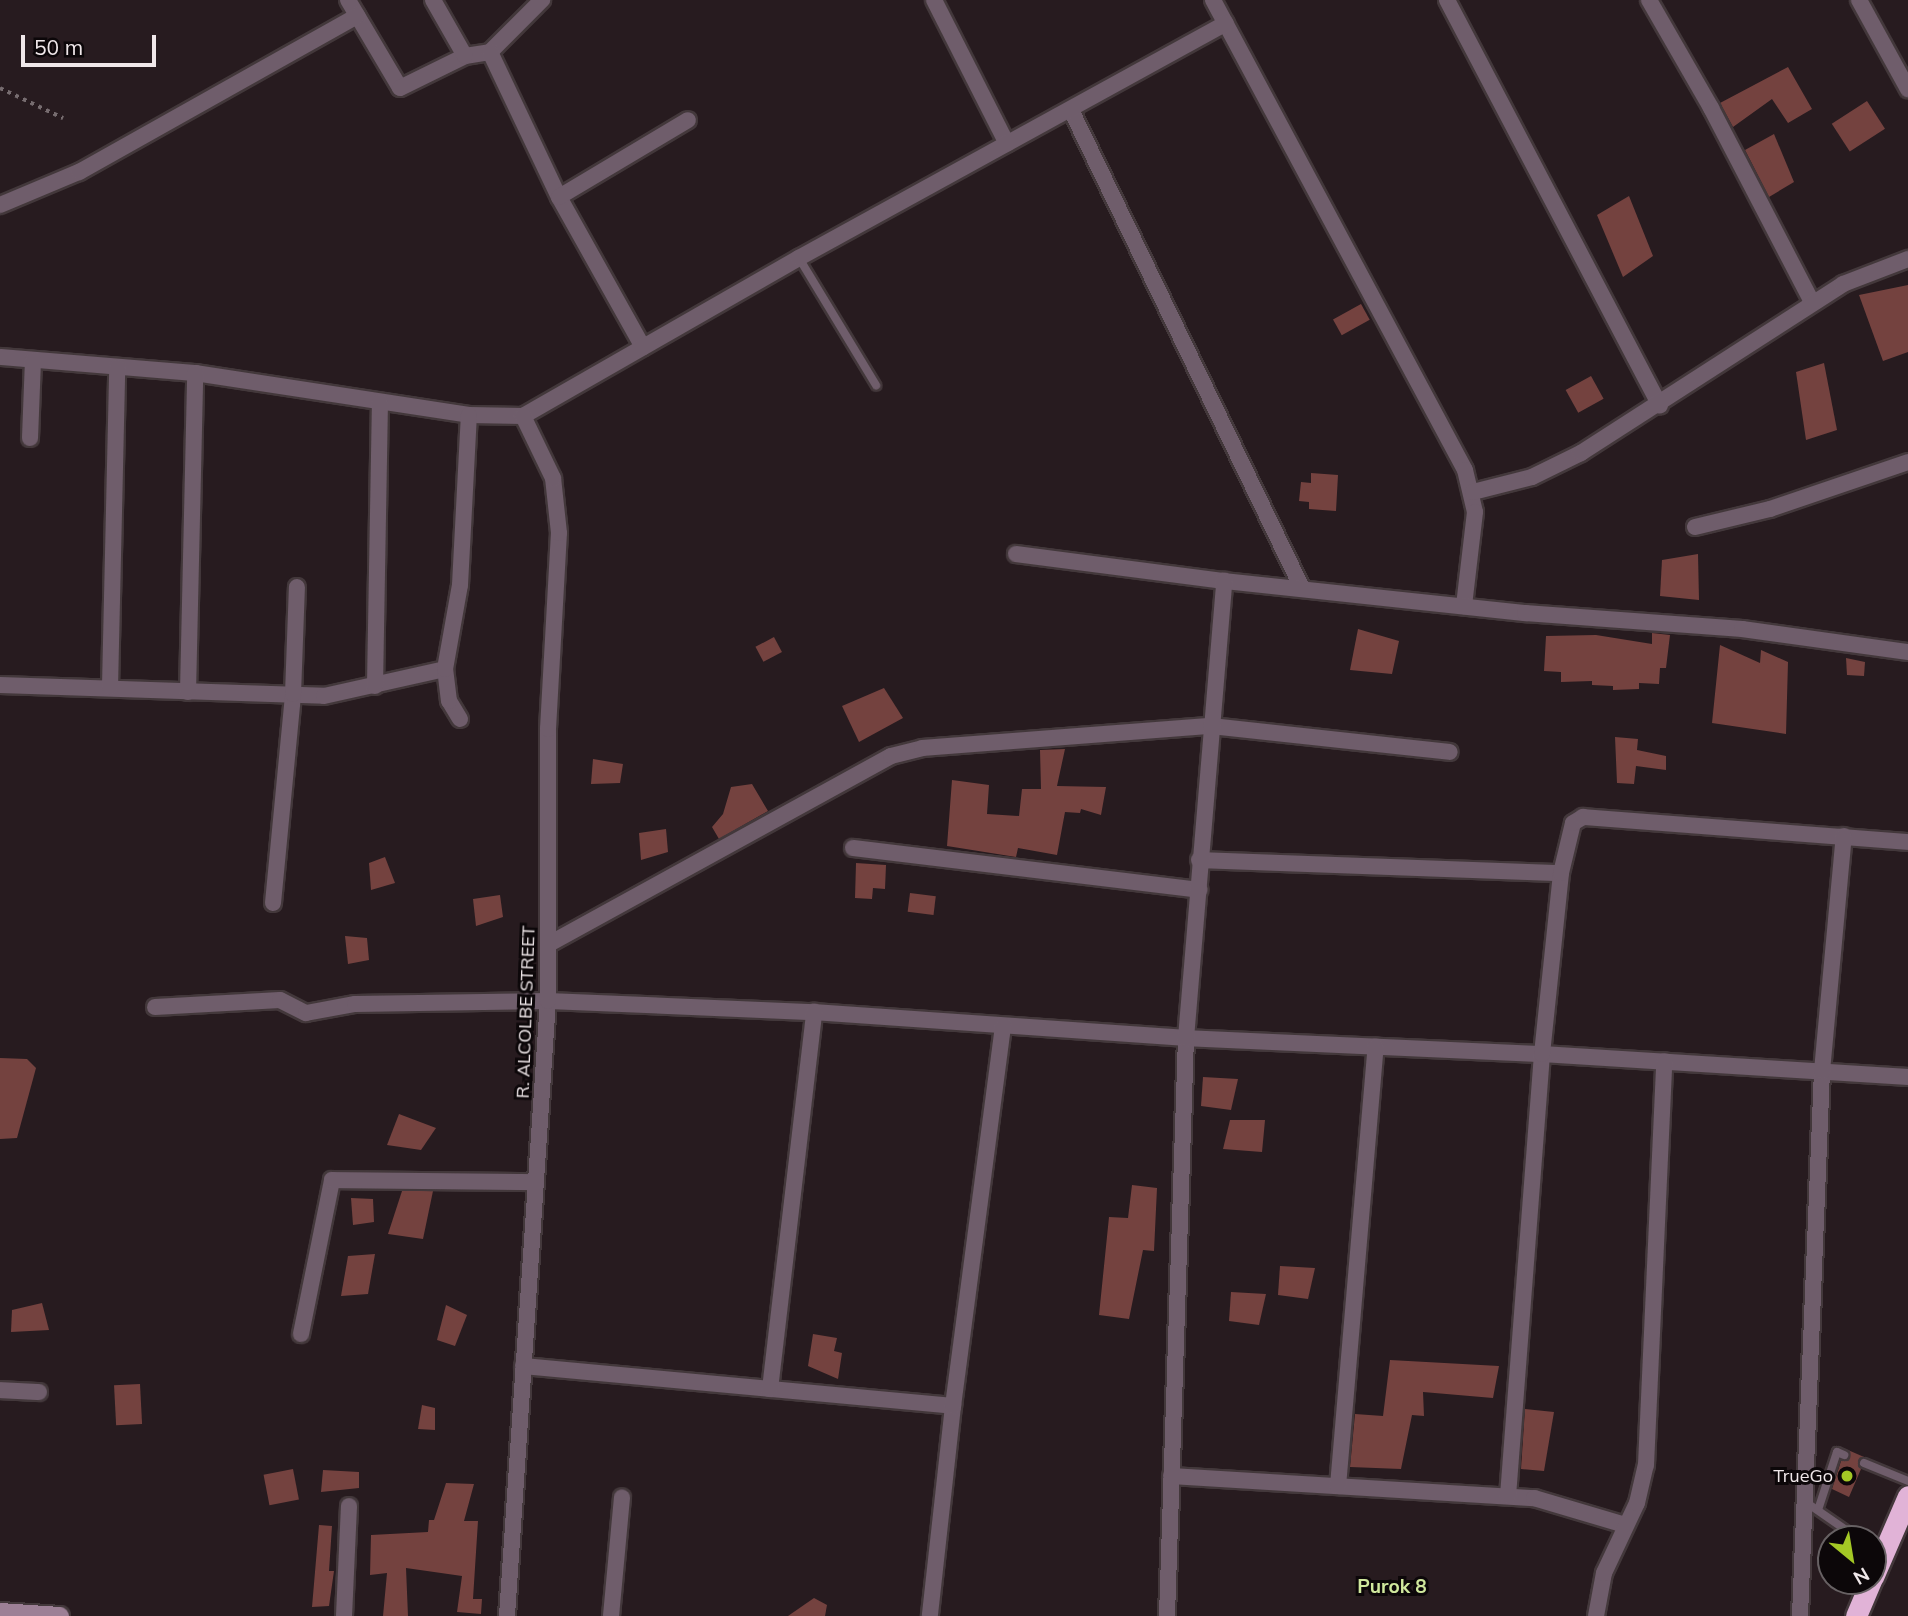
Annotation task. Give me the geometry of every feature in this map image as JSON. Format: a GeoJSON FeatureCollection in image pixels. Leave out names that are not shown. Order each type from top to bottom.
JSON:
{"type":"FeatureCollection","features":[{"type":"Feature","properties":{"kind":"highway"},"geometry":{"type":"LineString","coordinates":[[1887,1537],[1906,1504]]}},
{"type":"Feature","properties":{"kind":"highway"},"geometry":{"type":"LineString","coordinates":[[1856,1616],[1865,1595]]}},
{"type":"Feature","properties":{"kind":"street"},"geometry":{"type":"LineString","coordinates":[[348,0],[400,88],[464,56],[490,52],[542,0]]}},
{"type":"Feature","properties":{"kind":"street"},"geometry":{"type":"LineString","coordinates":[[433,0],[464,56]]}},
{"type":"Feature","properties":{"kind":"street"},"geometry":{"type":"LineString","coordinates":[[934,0],[1007,144]]}},
{"type":"Feature","properties":{"kind":"street"},"geometry":{"type":"LineString","coordinates":[[1213,0],[1473,492],[1473,534],[1464,606]]}},
{"type":"Feature","properties":{"kind":"street"},"geometry":{"type":"LineString","coordinates":[[1447,0],[1660,406]]}},
{"type":"Feature","properties":{"kind":"street"},"geometry":{"type":"LineString","coordinates":[[1648,0],[1711,108],[1812,302]]}},
{"type":"Feature","properties":{"kind":"street"},"geometry":{"type":"LineString","coordinates":[[1859,0],[1908,89]]}},
{"type":"Feature","properties":{"kind":"street"},"geometry":{"type":"LineString","coordinates":[[0,205],[79,172],[357,16]]}},
{"type":"Feature","properties":{"kind":"street"},"geometry":{"type":"LineString","coordinates":[[0,357],[195,373],[469,415],[523,416],[800,258],[1226,23]]}},
{"type":"Feature","properties":{"kind":"street"},"geometry":{"type":"LineString","coordinates":[[490,52],[559,197],[643,346]]}},
{"type":"Feature","properties":{"kind":"street"},"geometry":{"type":"LineString","coordinates":[[1071,110],[1301,586]]}},
{"type":"Feature","properties":{"kind":"street"},"geometry":{"type":"LineString","coordinates":[[559,197],[688,120]]}},
{"type":"Feature","properties":{"kind":"street"},"geometry":{"type":"LineString","coordinates":[[1473,492],[1532,477],[1660,406],[1812,302],[1864,273],[1908,259]]}},
{"type":"Feature","properties":{"kind":"street"},"geometry":{"type":"LineString","coordinates":[[30,438],[33,360]]}},
{"type":"Feature","properties":{"kind":"street"},"geometry":{"type":"LineString","coordinates":[[110,687],[117,367]]}},
{"type":"Feature","properties":{"kind":"street"},"geometry":{"type":"LineString","coordinates":[[188,692],[195,373]]}},
{"type":"Feature","properties":{"kind":"street"},"geometry":{"type":"LineString","coordinates":[[375,686],[380,402]]}},
{"type":"Feature","properties":{"kind":"street"},"geometry":{"type":"LineString","coordinates":[[460,719],[449,701],[444,669],[460,585],[469,415]]}},
{"type":"Feature","properties":{"kind":"street","name":"R. ALCOLBE STREET"},"geometry":{"type":"LineString","coordinates":[[508,1616],[548,1001],[548,729],[559,533],[553,478],[523,416]]}},
{"type":"Feature","properties":{"kind":"street"},"geometry":{"type":"LineString","coordinates":[[1695,527],[1770,509],[1908,462]]}},
{"type":"Feature","properties":{"kind":"street"},"geometry":{"type":"LineString","coordinates":[[1016,554],[1224,581],[1301,586],[1464,606],[1742,629],[1908,652]]}},
{"type":"Feature","properties":{"kind":"street"},"geometry":{"type":"LineString","coordinates":[[1167,1616],[1186,1038],[1224,581]]}},
{"type":"Feature","properties":{"kind":"street"},"geometry":{"type":"LineString","coordinates":[[273,903],[293,694],[297,587]]}},
{"type":"Feature","properties":{"kind":"street"},"geometry":{"type":"LineString","coordinates":[[0,685],[324,696],[444,669]]}},
{"type":"Feature","properties":{"kind":"street"},"geometry":{"type":"LineString","coordinates":[[549,944],[903,752],[1211,726],[1450,751]]}},
{"type":"Feature","properties":{"kind":"street"},"geometry":{"type":"LineString","coordinates":[[1508,1496],[1542,1054],[1561,873],[1573,823],[1583,817],[1908,842]]}},
{"type":"Feature","properties":{"kind":"street"},"geometry":{"type":"LineString","coordinates":[[1800,1616],[1812,1506],[1822,1070],[1844,835]]}},
{"type":"Feature","properties":{"kind":"street"},"geometry":{"type":"LineString","coordinates":[[853,848],[1199,890]]}},
{"type":"Feature","properties":{"kind":"street"},"geometry":{"type":"LineString","coordinates":[[1199,860],[1561,873]]}},
{"type":"Feature","properties":{"kind":"street"},"geometry":{"type":"LineString","coordinates":[[155,1007],[280,1000],[306,1013],[355,1004],[548,1001],[814,1012],[1186,1038],[1542,1054],[1908,1077]]}},
{"type":"Feature","properties":{"kind":"street"},"geometry":{"type":"LineString","coordinates":[[770,1389],[814,1012]]}},
{"type":"Feature","properties":{"kind":"street"},"geometry":{"type":"LineString","coordinates":[[930,1616],[953,1406],[1003,1026]]}},
{"type":"Feature","properties":{"kind":"street"},"geometry":{"type":"LineString","coordinates":[[1338,1486],[1376,1047]]}},
{"type":"Feature","properties":{"kind":"street"},"geometry":{"type":"LineString","coordinates":[[1597,1616],[1604,1573],[1637,1503],[1646,1465],[1664,1061]]}},
{"type":"Feature","properties":{"kind":"street"},"geometry":{"type":"LineString","coordinates":[[302,1334],[332,1180],[536,1182]]}},
{"type":"Feature","properties":{"kind":"street"},"geometry":{"type":"LineString","coordinates":[[523,1366],[953,1406]]}},
{"type":"Feature","properties":{"kind":"street"},"geometry":{"type":"LineString","coordinates":[[0,1390],[39,1392]]}},
{"type":"Feature","properties":{"kind":"street"},"geometry":{"type":"LineString","coordinates":[[1171,1476],[1508,1496],[1563,1503],[1625,1525]]}},
{"type":"Feature","properties":{"kind":"street"},"geometry":{"type":"LineString","coordinates":[[611,1616],[622,1498]]}},
{"type":"Feature","properties":{"kind":"street"},"geometry":{"type":"LineString","coordinates":[[344,1616],[349,1506]]}},
{"type":"Feature","properties":{"kind":"street"},"geometry":{"type":"LineString","coordinates":[[0,1612],[60,1616]]}},
{"type":"Feature","properties":{"kind":"lane"},"geometry":{"type":"LineString","coordinates":[[800,258],[877,385]]}},
{"type":"Feature","properties":{"kind":"lane"},"geometry":{"type":"LineString","coordinates":[[1839,1525],[1812,1506],[1837,1452],[1844,1455]]}},
{"type":"Feature","properties":{"kind":"lane"},"geometry":{"type":"LineString","coordinates":[[1864,1463],[1908,1481]]}},
{"type":"Feature","properties":{"kind":"path"},"geometry":{"type":"LineString","coordinates":[[0,88],[62,118]]}},
{"type":"Feature","properties":{"kind":"building"},"geometry":{"type":"Polygon","coordinates":[[[1788,67],[1812,109],[1788,123],[1772,99],[1733,127],[1720,103],[1788,67]]]}},
{"type":"Feature","properties":{"kind":"building"},"geometry":{"type":"Polygon","coordinates":[[[1867,101],[1885,129],[1850,152],[1832,124],[1867,101]]]}},
{"type":"Feature","properties":{"kind":"building"},"geometry":{"type":"Polygon","coordinates":[[[1774,134],[1794,182],[1769,197],[1745,150],[1774,134]]]}},
{"type":"Feature","properties":{"kind":"building"},"geometry":{"type":"Polygon","coordinates":[[[1629,196],[1653,256],[1623,277],[1597,215],[1629,196]]]}},
{"type":"Feature","properties":{"kind":"building"},"geometry":{"type":"Polygon","coordinates":[[[1908,285],[1908,352],[1883,361],[1859,295],[1908,285]]]}},
{"type":"Feature","properties":{"kind":"building"},"geometry":{"type":"Polygon","coordinates":[[[1361,304],[1370,320],[1342,335],[1333,320],[1361,304]]]}},
{"type":"Feature","properties":{"kind":"building"},"geometry":{"type":"Polygon","coordinates":[[[1824,363],[1837,430],[1806,440],[1796,372],[1824,363]]]}},
{"type":"Feature","properties":{"kind":"building"},"geometry":{"type":"Polygon","coordinates":[[[1591,376],[1604,399],[1578,413],[1566,390],[1591,376]]]}},
{"type":"Feature","properties":{"kind":"building"},"geometry":{"type":"Polygon","coordinates":[[[1311,473],[1338,475],[1336,511],[1309,509],[1309,502],[1299,501],[1301,482],[1311,483],[1311,473]]]}},
{"type":"Feature","properties":{"kind":"building"},"geometry":{"type":"Polygon","coordinates":[[[1698,554],[1699,600],[1660,596],[1662,560],[1698,554]]]}},
{"type":"Feature","properties":{"kind":"building"},"geometry":{"type":"Polygon","coordinates":[[[1358,629],[1399,641],[1392,674],[1350,670],[1358,629]]]}},
{"type":"Feature","properties":{"kind":"building"},"geometry":{"type":"Polygon","coordinates":[[[1652,633],[1670,635],[1666,668],[1660,668],[1659,684],[1639,683],[1639,689],[1613,690],[1613,686],[1592,685],[1592,681],[1561,682],[1561,672],[1544,671],[1546,636],[1596,635],[1652,644],[1652,633]]]}},
{"type":"Feature","properties":{"kind":"building"},"geometry":{"type":"Polygon","coordinates":[[[774,637],[782,652],[763,662],[755,647],[774,637]]]}},
{"type":"Feature","properties":{"kind":"building"},"geometry":{"type":"Polygon","coordinates":[[[1720,645],[1760,663],[1761,650],[1788,662],[1786,734],[1712,723],[1720,645]]]}},
{"type":"Feature","properties":{"kind":"building"},"geometry":{"type":"Polygon","coordinates":[[[1846,658],[1865,662],[1864,676],[1847,675],[1846,658]]]}},
{"type":"Feature","properties":{"kind":"building"},"geometry":{"type":"Polygon","coordinates":[[[884,688],[903,718],[859,742],[842,706],[884,688]]]}},
{"type":"Feature","properties":{"kind":"building"},"geometry":{"type":"Polygon","coordinates":[[[1615,737],[1638,739],[1637,750],[1666,756],[1666,770],[1636,766],[1634,784],[1617,783],[1615,737]]]}},
{"type":"Feature","properties":{"kind":"building"},"geometry":{"type":"Polygon","coordinates":[[[1065,749],[1057,786],[1106,787],[1101,815],[1081,809],[1080,813],[1065,812],[1057,855],[1018,848],[1016,857],[947,846],[952,780],[989,785],[987,814],[1019,816],[1022,789],[1041,789],[1040,750],[1065,749]]]}},
{"type":"Feature","properties":{"kind":"building"},"geometry":{"type":"Polygon","coordinates":[[[593,759],[623,764],[620,783],[591,784],[593,759]]]}},
{"type":"Feature","properties":{"kind":"building"},"geometry":{"type":"Polygon","coordinates":[[[752,784],[768,811],[719,839],[712,827],[723,814],[731,787],[752,784]]]}},
{"type":"Feature","properties":{"kind":"building"},"geometry":{"type":"Polygon","coordinates":[[[666,829],[668,852],[641,860],[639,833],[666,829]]]}},
{"type":"Feature","properties":{"kind":"building"},"geometry":{"type":"Polygon","coordinates":[[[385,857],[395,883],[371,890],[369,863],[385,857]]]}},
{"type":"Feature","properties":{"kind":"building"},"geometry":{"type":"Polygon","coordinates":[[[856,863],[886,865],[885,889],[873,888],[872,899],[855,898],[856,863]]]}},
{"type":"Feature","properties":{"kind":"building"},"geometry":{"type":"Polygon","coordinates":[[[910,893],[936,896],[933,915],[908,912],[910,893]]]}},
{"type":"Feature","properties":{"kind":"building"},"geometry":{"type":"Polygon","coordinates":[[[500,895],[503,917],[476,926],[473,899],[500,895]]]}},
{"type":"Feature","properties":{"kind":"building"},"geometry":{"type":"Polygon","coordinates":[[[345,936],[367,938],[369,960],[348,964],[345,936]]]}},
{"type":"Feature","properties":{"kind":"building"},"geometry":{"type":"Polygon","coordinates":[[[0,1058],[27,1059],[36,1068],[17,1138],[0,1139],[0,1058]]]}},
{"type":"Feature","properties":{"kind":"building"},"geometry":{"type":"Polygon","coordinates":[[[1203,1077],[1238,1079],[1231,1110],[1201,1106],[1203,1077]]]}},
{"type":"Feature","properties":{"kind":"building"},"geometry":{"type":"Polygon","coordinates":[[[399,1114],[436,1128],[421,1150],[387,1145],[399,1114]]]}},
{"type":"Feature","properties":{"kind":"building"},"geometry":{"type":"Polygon","coordinates":[[[1230,1120],[1265,1120],[1262,1152],[1223,1149],[1230,1120]]]}},
{"type":"Feature","properties":{"kind":"building"},"geometry":{"type":"Polygon","coordinates":[[[1132,1185],[1157,1188],[1154,1251],[1143,1250],[1129,1319],[1099,1315],[1109,1217],[1128,1218],[1132,1185]]]}},
{"type":"Feature","properties":{"kind":"building"},"geometry":{"type":"Polygon","coordinates":[[[402,1191],[433,1191],[423,1239],[388,1234],[402,1191]]]}},
{"type":"Feature","properties":{"kind":"building"},"geometry":{"type":"Polygon","coordinates":[[[351,1198],[373,1199],[374,1222],[353,1225],[351,1198]]]}},
{"type":"Feature","properties":{"kind":"building"},"geometry":{"type":"Polygon","coordinates":[[[375,1254],[368,1294],[341,1296],[348,1256],[375,1254]]]}},
{"type":"Feature","properties":{"kind":"building"},"geometry":{"type":"Polygon","coordinates":[[[1280,1266],[1315,1268],[1308,1299],[1278,1295],[1280,1266]]]}},
{"type":"Feature","properties":{"kind":"building"},"geometry":{"type":"Polygon","coordinates":[[[1231,1292],[1266,1294],[1259,1325],[1229,1321],[1231,1292]]]}},
{"type":"Feature","properties":{"kind":"building"},"geometry":{"type":"Polygon","coordinates":[[[42,1303],[49,1330],[11,1332],[12,1310],[42,1303]]]}},
{"type":"Feature","properties":{"kind":"building"},"geometry":{"type":"Polygon","coordinates":[[[446,1305],[467,1315],[455,1346],[437,1340],[446,1305]]]}},
{"type":"Feature","properties":{"kind":"building"},"geometry":{"type":"Polygon","coordinates":[[[813,1334],[837,1338],[834,1351],[842,1353],[838,1379],[808,1366],[813,1334]]]}},
{"type":"Feature","properties":{"kind":"building"},"geometry":{"type":"Polygon","coordinates":[[[1390,1360],[1499,1366],[1493,1398],[1423,1392],[1424,1416],[1412,1415],[1401,1469],[1350,1467],[1355,1414],[1383,1416],[1390,1360]]]}},
{"type":"Feature","properties":{"kind":"building"},"geometry":{"type":"Polygon","coordinates":[[[140,1384],[142,1424],[116,1425],[114,1385],[140,1384]]]}},
{"type":"Feature","properties":{"kind":"building"},"geometry":{"type":"Polygon","coordinates":[[[422,1405],[435,1408],[435,1430],[418,1429],[422,1405]]]}},
{"type":"Feature","properties":{"kind":"building"},"geometry":{"type":"Polygon","coordinates":[[[1525,1409],[1554,1412],[1544,1471],[1521,1469],[1525,1409]]]}},
{"type":"Feature","properties":{"kind":"building","name":"TrueGo"},"geometry":{"type":"Polygon","coordinates":[[[1848,1450],[1864,1457],[1858,1461],[1861,1469],[1849,1497],[1832,1489],[1841,1461],[1850,1457],[1848,1450]]]}},
{"type":"Feature","properties":{"kind":"building"},"geometry":{"type":"Polygon","coordinates":[[[293,1469],[299,1499],[269,1505],[264,1475],[293,1469]]]}},
{"type":"Feature","properties":{"kind":"building"},"geometry":{"type":"Polygon","coordinates":[[[323,1470],[359,1472],[359,1488],[321,1492],[323,1470]]]}},
{"type":"Feature","properties":{"kind":"building"},"geometry":{"type":"Polygon","coordinates":[[[446,1483],[474,1484],[464,1521],[478,1521],[473,1599],[482,1599],[481,1614],[457,1612],[462,1576],[406,1568],[408,1616],[383,1616],[387,1573],[370,1575],[371,1535],[428,1532],[429,1520],[434,1520],[446,1483]]]}},
{"type":"Feature","properties":{"kind":"building"},"geometry":{"type":"Polygon","coordinates":[[[319,1525],[332,1526],[329,1571],[334,1571],[329,1606],[312,1607],[319,1525]]]}},
{"type":"Feature","properties":{"kind":"building"},"geometry":{"type":"Polygon","coordinates":[[[814,1598],[827,1605],[825,1616],[788,1616],[814,1598]]]}},
{"type":"Feature","properties":{"kind":"place","name":"TrueGo"},"geometry":{"type":"Point","coordinates":[1847,1476]}},
{"type":"Feature","properties":{"kind":"district","name":"Purok 8"},"geometry":{"type":"Point","coordinates":[1392,1587]}}]}
